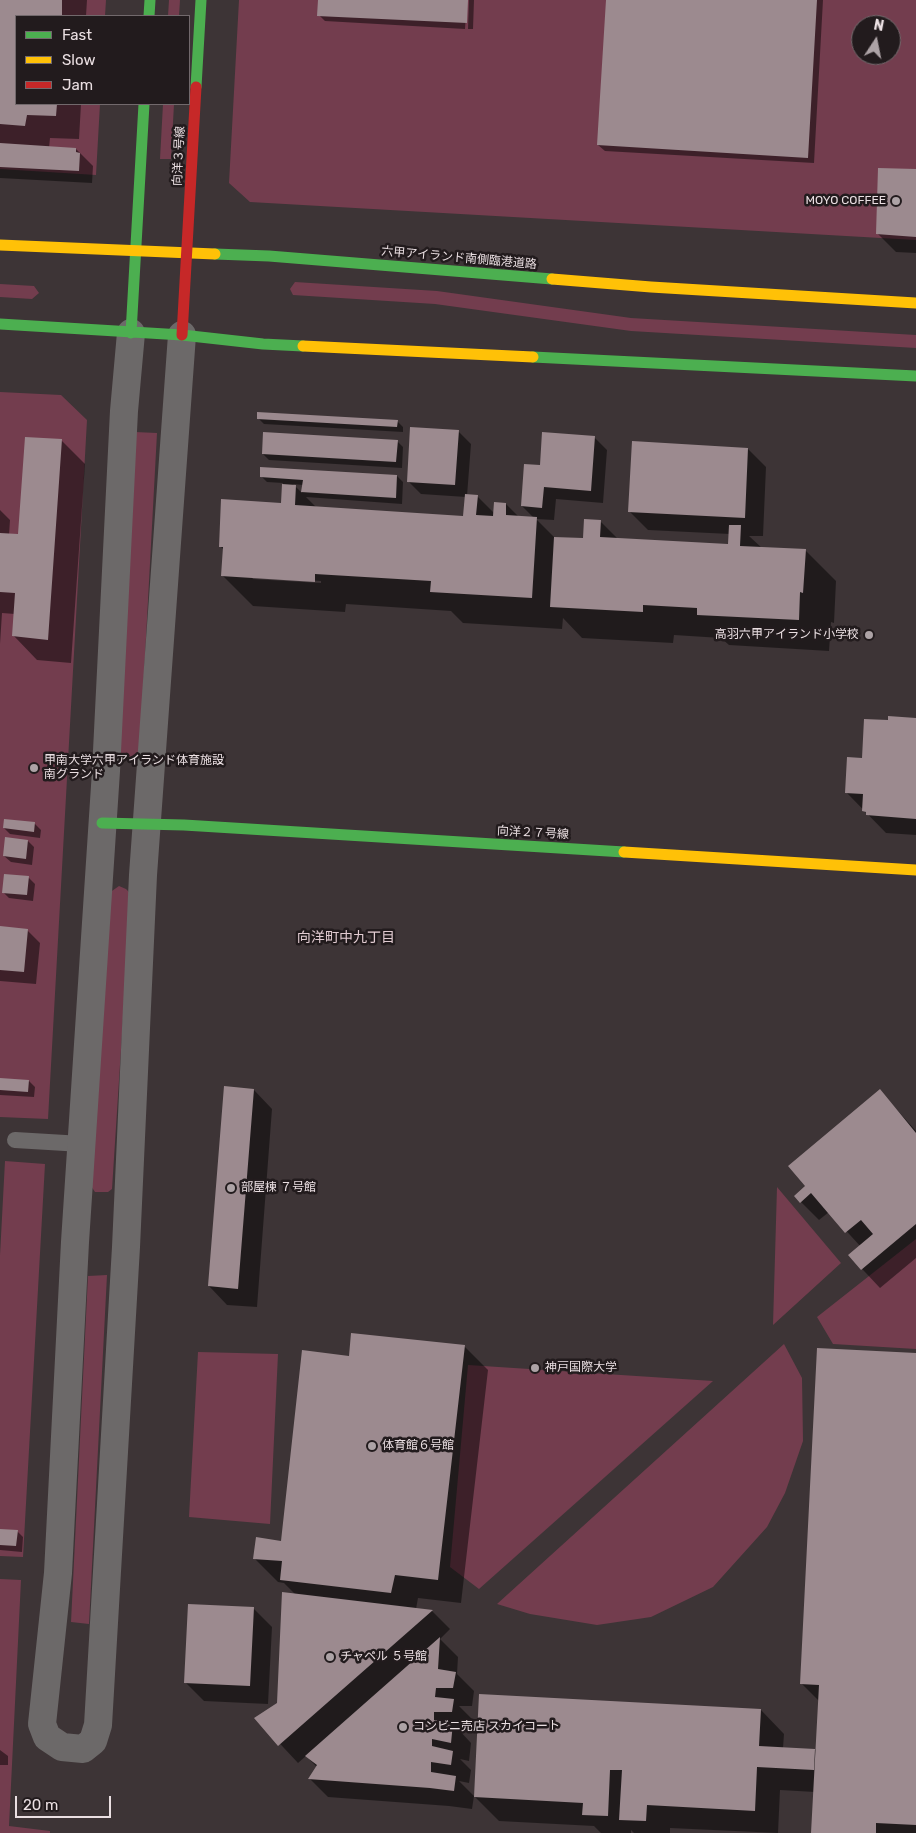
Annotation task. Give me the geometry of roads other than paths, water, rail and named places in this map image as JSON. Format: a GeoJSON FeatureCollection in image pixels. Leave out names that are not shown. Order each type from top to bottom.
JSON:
{"type":"FeatureCollection","features":[{"type":"Feature","properties":{"kind":"street"},"geometry":{"type":"LineString","coordinates":[[149,15],[150,0]]}},
{"type":"Feature","properties":{"kind":"street","name":"向洋３号線"},"geometry":{"type":"LineString","coordinates":[[182,335],[201,0]]}},
{"type":"Feature","properties":{"kind":"street"},"geometry":{"type":"LineString","coordinates":[[144,105],[131,333],[124,411],[102,823],[75,1242],[58,1573],[42,1724],[47,1737],[62,1747],[83,1749],[93,1741],[98,1725],[126,1257],[143,875],[182,335]]}},
{"type":"Feature","properties":{"kind":"street","name":"六甲アイランド南側臨港道路"},"geometry":{"type":"LineString","coordinates":[[0,245],[269,256],[652,287],[916,303]]}},
{"type":"Feature","properties":{"kind":"street"},"geometry":{"type":"LineString","coordinates":[[0,324],[182,335],[263,344],[916,376]]}},
{"type":"Feature","properties":{"kind":"street","name":"向洋２７号線"},"geometry":{"type":"LineString","coordinates":[[102,823],[203,826],[916,870]]}},
{"type":"Feature","properties":{"kind":"lane"},"geometry":{"type":"LineString","coordinates":[[15,1140],[82,1144]]}},
{"type":"Feature","properties":{"kind":"place","name":"MOYO COFFEE"},"geometry":{"type":"Point","coordinates":[896,201]}},
{"type":"Feature","properties":{"kind":"place","name":"高羽六甲アイランド小学校"},"geometry":{"type":"Point","coordinates":[869,635]}},
{"type":"Feature","properties":{"kind":"place","name":"甲南大学六甲アイランド体育施設 南グランド"},"geometry":{"type":"Point","coordinates":[34,768]}},
{"type":"Feature","properties":{"kind":"place","name":"部屋棟 ７号館"},"geometry":{"type":"Point","coordinates":[231,1188]}},
{"type":"Feature","properties":{"kind":"place","name":"神戸国際大学"},"geometry":{"type":"Point","coordinates":[535,1368]}},
{"type":"Feature","properties":{"kind":"place","name":"体育館６号館"},"geometry":{"type":"Point","coordinates":[372,1446]}},
{"type":"Feature","properties":{"kind":"place","name":"チャペル ５号館"},"geometry":{"type":"Point","coordinates":[330,1657]}},
{"type":"Feature","properties":{"kind":"place","name":"コンビニ売店 スカイコート"},"geometry":{"type":"Point","coordinates":[403,1727]}},
{"type":"Feature","properties":{"kind":"district","name":"向洋町中九丁目"},"geometry":{"type":"Point","coordinates":[346,938]}}]}
